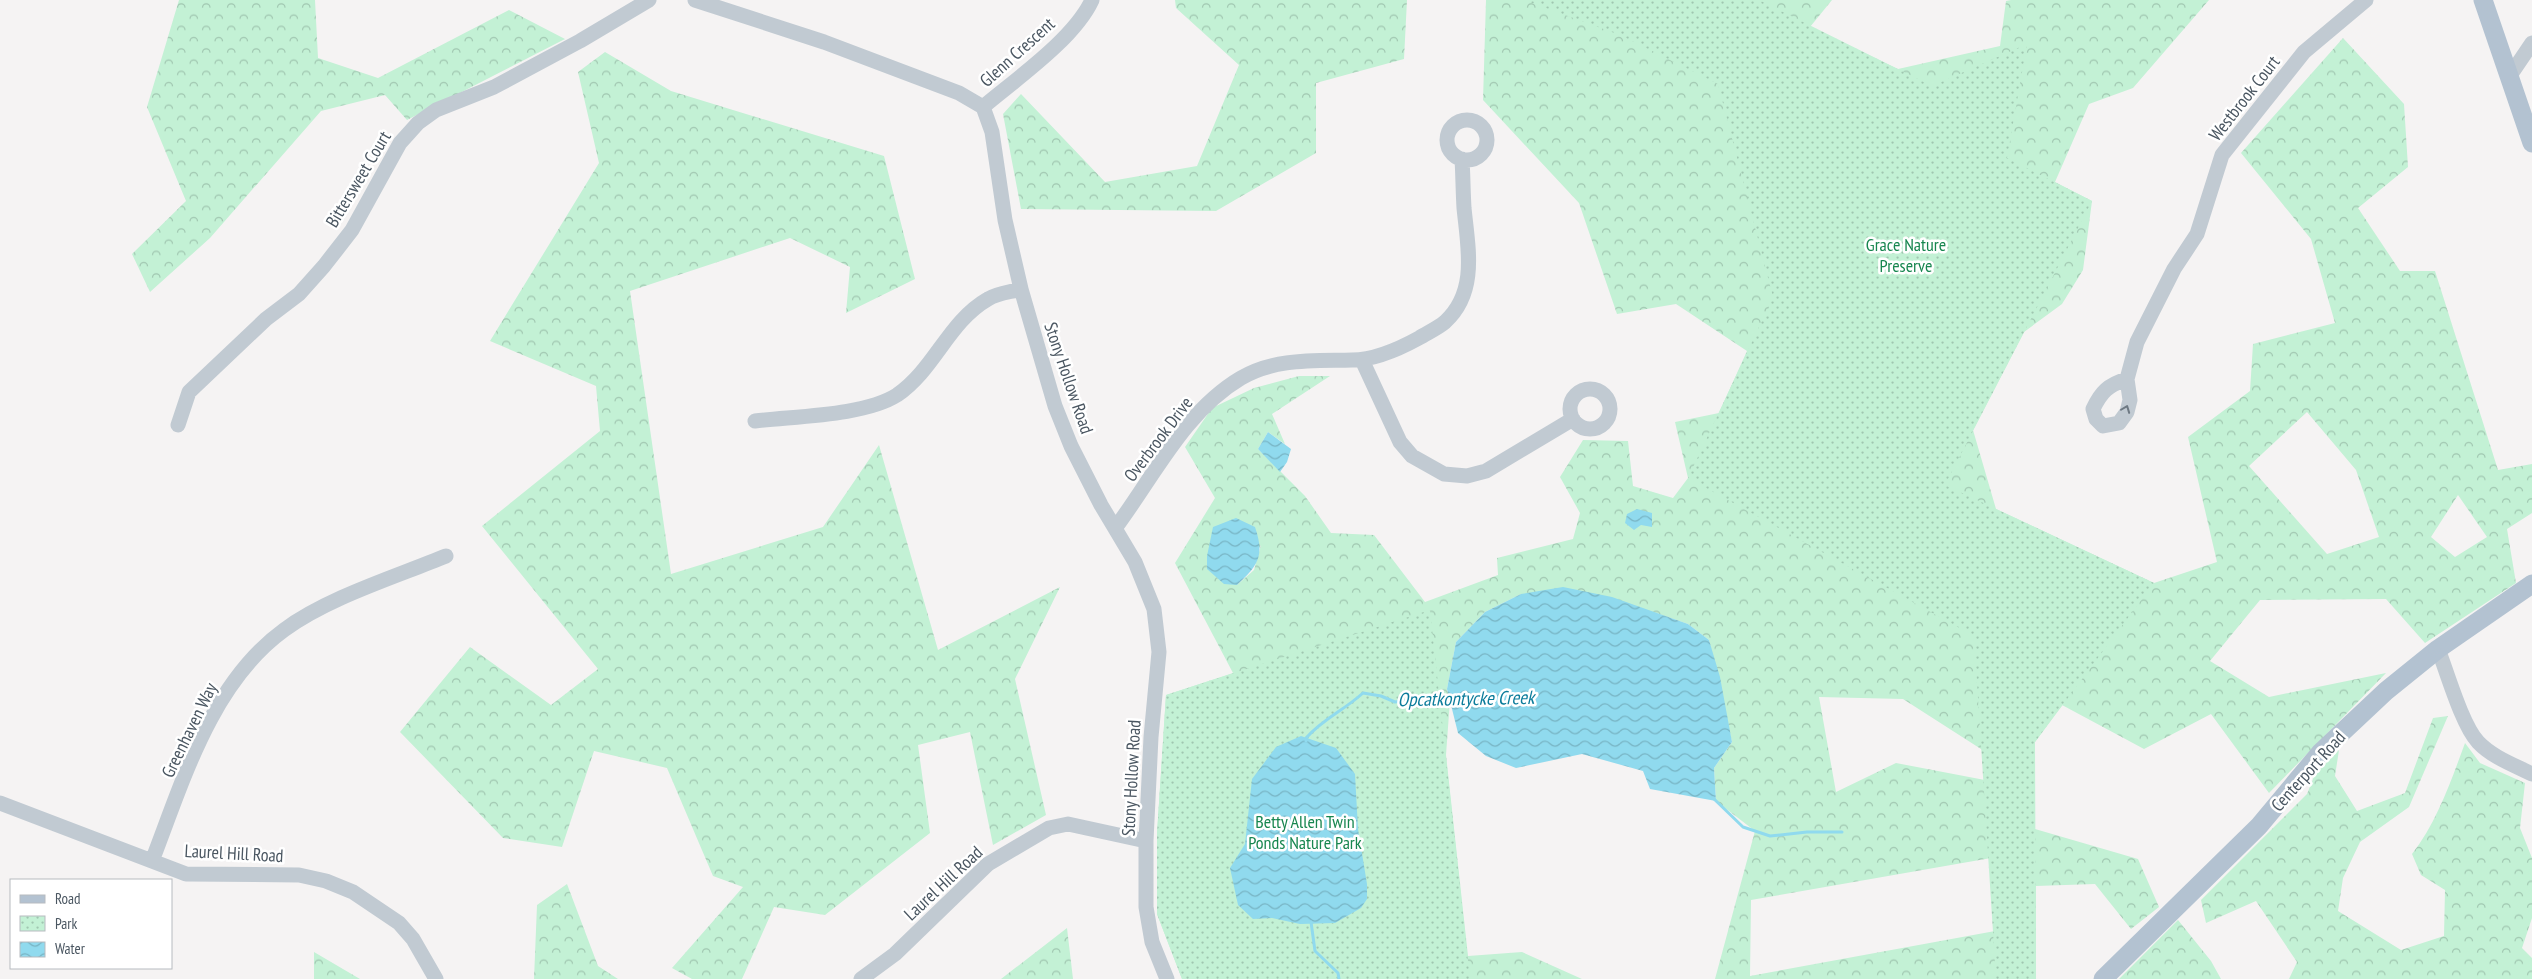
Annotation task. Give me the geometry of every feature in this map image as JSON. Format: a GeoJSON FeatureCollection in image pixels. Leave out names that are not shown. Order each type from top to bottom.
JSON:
{"type":"FeatureCollection","features":[{"type":"Feature","properties":{"kind":"main road"},"geometry":{"type":"LineString","coordinates":[[2482,0],[2532,144]]}},
{"type":"Feature","properties":{"kind":"main road","name":"Centerport Road"},"geometry":{"type":"LineString","coordinates":[[2103,979],[2259,826],[2320,753],[2386,691],[2438,649],[2532,584]]}},
{"type":"Feature","properties":{"kind":"street","name":"Bittersweet Court"},"geometry":{"type":"LineString","coordinates":[[178,425],[189,392],[266,319],[299,294],[324,266],[352,230],[400,143],[418,123],[436,110],[494,87],[649,0]]}},
{"type":"Feature","properties":{"kind":"street"},"geometry":{"type":"LineString","coordinates":[[695,0],[824,42],[959,93],[983,107]]}},
{"type":"Feature","properties":{"kind":"street","name":"Glenn Crescent"},"geometry":{"type":"LineString","coordinates":[[983,107],[1068,32],[1087,10],[1092,0]]}},
{"type":"Feature","properties":{"kind":"street","name":"Westbrook Court"},"geometry":{"type":"LineString","coordinates":[[2127,379],[2137,342],[2174,270],[2198,234],[2222,155],[2304,52],[2366,0]]}},
{"type":"Feature","properties":{"kind":"street"},"geometry":{"type":"LineString","coordinates":[[2509,77],[2532,43]]}},
{"type":"Feature","properties":{"kind":"street","name":"Stony Hollow Road"},"geometry":{"type":"LineString","coordinates":[[983,107],[992,132],[1004,220],[1021,289],[1055,406],[1101,505],[1135,562],[1150,595],[1154,609],[1159,652],[1151,737],[1146,841],[1146,907],[1152,942],[1167,979]]}},
{"type":"Feature","properties":{"kind":"street","name":"Overbrook Drive"},"geometry":{"type":"LineString","coordinates":[[1116,528],[1200,411],[1242,377],[1267,366],[1289,361],[1362,360],[1386,353],[1413,341],[1444,323],[1459,306],[1466,288],[1470,267],[1462,159]]}},
{"type":"Feature","properties":{"kind":"street"},"geometry":{"type":"LineString","coordinates":[[755,421],[857,410],[896,396],[931,362],[965,315],[990,298],[1021,289]]}},
{"type":"Feature","properties":{"kind":"street"},"geometry":{"type":"LineString","coordinates":[[1362,360],[1400,442],[1412,456],[1444,474],[1467,476],[1486,471],[1573,419]]}},
{"type":"Feature","properties":{"kind":"street","name":"Greenhaven Way"},"geometry":{"type":"LineString","coordinates":[[152,861],[179,791],[211,718],[241,671],[261,649],[284,629],[316,611],[446,556]]}},
{"type":"Feature","properties":{"kind":"street"},"geometry":{"type":"LineString","coordinates":[[2438,649],[2465,718],[2477,742],[2495,756],[2532,774]]}},
{"type":"Feature","properties":{"kind":"street","name":"Laurel Hill Road"},"geometry":{"type":"LineString","coordinates":[[0,803],[186,874],[298,875],[326,882],[353,892],[399,923],[413,939],[436,979]]}},
{"type":"Feature","properties":{"kind":"street","name":"Laurel Hill Road"},"geometry":{"type":"LineString","coordinates":[[861,979],[894,954],[988,864],[1049,828],[1068,824],[1146,841]]}},
{"type":"Feature","properties":{"kind":"green space"},"geometry":{"type":"Polygon","coordinates":[[[179,0],[315,0],[318,58],[378,78],[509,10],[565,39],[407,120],[385,95],[321,111],[210,238],[150,292],[132,254],[186,201],[147,107],[179,0]]]}},
{"type":"Feature","properties":{"kind":"green space"},"geometry":{"type":"Polygon","coordinates":[[[1175,0],[1407,0],[1404,59],[1316,83],[1316,153],[1216,211],[1021,209],[1003,114],[1021,94],[1105,182],[1197,166],[1239,65],[1176,8],[1175,0]]]}},
{"type":"Feature","properties":{"kind":"green space"},"geometry":{"type":"Polygon","coordinates":[[[1486,0],[1832,0],[1810,27],[1898,69],[2000,46],[2006,1],[2209,0],[2133,88],[2089,104],[2055,182],[2092,201],[2083,270],[2062,304],[2024,332],[1973,430],[1996,509],[2154,583],[2217,562],[2188,437],[2250,391],[2253,344],[2335,323],[2311,239],[2241,153],[2343,38],[2404,104],[2408,167],[2358,208],[2400,271],[2435,271],[2498,470],[2532,464],[2532,513],[2507,529],[2516,583],[2425,643],[2386,599],[2260,600],[2210,661],[2269,697],[2386,673],[2269,793],[2211,714],[2144,749],[2062,705],[2035,742],[2035,829],[2138,859],[2159,907],[2131,929],[2095,884],[2036,886],[2036,979],[1715,979],[1755,831],[1716,801],[1714,768],[1732,742],[1709,640],[1688,624],[1656,613],[1521,594],[1485,612],[1456,642],[1447,689],[1450,700],[1446,755],[1468,956],[1522,952],[1582,979],[1182,979],[1157,914],[1157,834],[1166,695],[1233,673],[1175,563],[1215,498],[1185,447],[1212,408],[1254,388],[1299,376],[1330,376],[1272,414],[1285,444],[1268,432],[1258,449],[1305,496],[1331,533],[1374,535],[1425,602],[1498,575],[1497,558],[1573,539],[1580,513],[1560,477],[1583,440],[1628,441],[1633,486],[1673,498],[1688,478],[1675,422],[1719,413],[1747,351],[1676,304],[1617,314],[1579,203],[1483,100],[1486,0]],[[2307,412],[2249,466],[2327,554],[2379,537],[2356,470],[2307,412]],[[2458,495],[2431,537],[2455,557],[2487,537],[2458,495]],[[1261,545],[1237,585],[1254,570],[1261,545]],[[1819,697],[1836,792],[1896,763],[1990,781],[1995,758],[1903,699],[1819,697]],[[1991,858],[1751,900],[1750,976],[2006,929],[1991,858]]]}},
{"type":"Feature","properties":{"kind":"green space","name":"Grace Nature Preserve"},"geometry":{"type":"Polygon","coordinates":[[[1524,0],[1759,0],[1932,86],[2027,44],[2007,158],[2092,201],[1945,485],[2154,583],[2035,742],[2036,979],[1996,979],[1974,636],[1688,478],[1773,297],[1718,84],[1620,35],[1524,0]]]}},
{"type":"Feature","properties":{"kind":"green space"},"geometry":{"type":"Polygon","coordinates":[[[605,52],[671,91],[884,156],[915,279],[846,313],[850,267],[790,238],[630,291],[671,574],[823,527],[879,445],[938,650],[1060,587],[1015,679],[1046,815],[993,845],[970,732],[918,745],[930,833],[825,915],[774,907],[742,979],[692,979],[672,968],[743,887],[713,876],[667,768],[594,751],[562,847],[503,838],[400,732],[470,647],[551,705],[598,669],[482,526],[600,431],[596,386],[490,341],[599,163],[578,72],[605,52]]]}},
{"type":"Feature","properties":{"kind":"green space","name":"Betty Allen Twin Ponds Nature Park"},"geometry":{"type":"Polygon","coordinates":[[[1430,610],[1470,979],[1182,979],[1157,914],[1157,834],[1166,695],[1430,610]]]}},
{"type":"Feature","properties":{"kind":"green space"},"geometry":{"type":"Polygon","coordinates":[[[2448,716],[2409,807],[2360,842],[2343,878],[2338,911],[2401,950],[2444,936],[2445,890],[2421,875],[2412,854],[2436,815],[2465,743],[2480,763],[2525,783],[2520,828],[2532,858],[2532,918],[2522,948],[2532,958],[2532,979],[2289,979],[2297,962],[2256,901],[2206,923],[2201,900],[2307,794],[2315,774],[2339,750],[2335,776],[2357,811],[2405,793],[2433,718],[2448,716]]]}},
{"type":"Feature","properties":{"kind":"green space"},"geometry":{"type":"Polygon","coordinates":[[[567,884],[598,966],[618,979],[534,979],[537,905],[567,884]]]}},
{"type":"Feature","properties":{"kind":"green space"},"geometry":{"type":"Polygon","coordinates":[[[2178,920],[2211,961],[2221,979],[2119,979],[2178,920]]]}},
{"type":"Feature","properties":{"kind":"green space"},"geometry":{"type":"Polygon","coordinates":[[[1067,928],[1073,979],[1001,979],[1067,928]]]}},
{"type":"Feature","properties":{"kind":"green space"},"geometry":{"type":"Polygon","coordinates":[[[314,952],[360,979],[314,979],[314,952]]]}},
{"type":"Feature","properties":{"kind":"water"},"geometry":{"type":"Polygon","coordinates":[[[1268,432],[1291,449],[1287,462],[1280,472],[1258,449],[1268,432]]]}},
{"type":"Feature","properties":{"kind":"water"},"geometry":{"type":"Polygon","coordinates":[[[1637,509],[1652,513],[1652,527],[1641,525],[1634,530],[1625,523],[1627,514],[1637,509]]]}},
{"type":"Feature","properties":{"kind":"water"},"geometry":{"type":"Polygon","coordinates":[[[1236,518],[1255,527],[1259,546],[1258,560],[1250,572],[1237,585],[1224,584],[1207,569],[1207,556],[1213,527],[1236,518]]]}},
{"type":"Feature","properties":{"kind":"water"},"geometry":{"type":"Polygon","coordinates":[[[1563,587],[1612,597],[1688,624],[1709,640],[1720,677],[1732,742],[1714,768],[1716,801],[1650,789],[1643,771],[1582,754],[1516,768],[1486,756],[1458,733],[1447,689],[1456,642],[1485,612],[1521,594],[1563,587]]]}},
{"type":"Feature","properties":{"kind":"water"},"geometry":{"type":"Polygon","coordinates":[[[1301,736],[1336,748],[1355,774],[1358,829],[1367,884],[1367,899],[1361,908],[1335,923],[1300,924],[1272,918],[1253,919],[1238,905],[1230,868],[1245,844],[1252,779],[1276,747],[1301,736]]]}},
{"type":"Feature","properties":{"kind":"waterway","name":"Opcatkontycke Creek"},"geometry":{"type":"LineString","coordinates":[[1306,741],[1306,738],[1320,725],[1363,693],[1381,696],[1395,702],[1427,698],[1454,700]]}},
{"type":"Feature","properties":{"kind":"waterway","name":"Opcatkontycke Creek"},"geometry":{"type":"LineString","coordinates":[[1713,798],[1743,827],[1770,836],[1807,832],[1842,832]]}},
{"type":"Feature","properties":{"kind":"waterway","name":"Opcatkontycke Creek"},"geometry":{"type":"LineString","coordinates":[[1311,922],[1315,951],[1338,973],[1339,979]]}}]}
